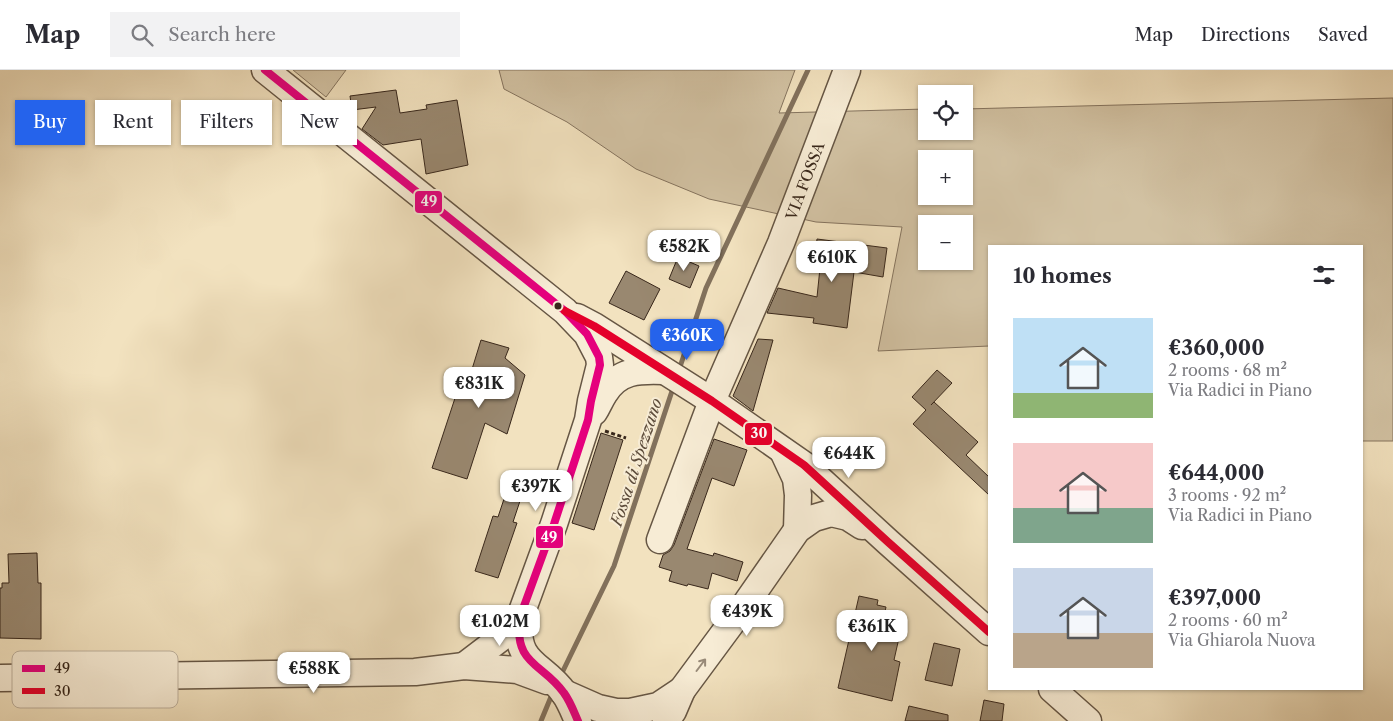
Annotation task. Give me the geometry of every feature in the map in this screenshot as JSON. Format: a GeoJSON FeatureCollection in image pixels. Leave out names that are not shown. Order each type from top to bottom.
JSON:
{"type":"FeatureCollection","features":[{"type":"Feature","properties":{"kind":"street"},"geometry":{"type":"LineString","coordinates":[[265,70],[565,311],[587,334],[599,357],[600,364],[588,420],[554,524],[520,617],[518,630],[520,646],[529,669],[570,702],[616,712],[630,712],[658,706],[682,690]]}},
{"type":"Feature","properties":{"kind":"street","name":"VIA FOSSA"},"geometry":{"type":"LineString","coordinates":[[660,540],[712,401],[781,243],[847,70]]}},
{"type":"Feature","properties":{"kind":"street"},"geometry":{"type":"LineString","coordinates":[[565,311],[594,326],[654,368],[712,401],[804,465],[988,631]]}},
{"type":"Feature","properties":{"kind":"street"},"geometry":{"type":"LineString","coordinates":[[588,420],[605,393],[619,378],[630,372],[654,368]]}},
{"type":"Feature","properties":{"kind":"street"},"geometry":{"type":"LineString","coordinates":[[783,450],[796,480],[798,495],[797,530]]}},
{"type":"Feature","properties":{"kind":"street"},"geometry":{"type":"LineString","coordinates":[[666,721],[673,712],[682,690],[797,530],[814,518],[831,514],[848,517],[888,542]]}},
{"type":"Feature","properties":{"kind":"street"},"geometry":{"type":"LineString","coordinates":[[464,666],[506,634],[520,617]]}},
{"type":"Feature","properties":{"kind":"street"},"geometry":{"type":"LineString","coordinates":[[178,675],[415,672],[464,666],[517,670],[529,669]]}},
{"type":"Feature","properties":{"kind":"street"},"geometry":{"type":"LineString","coordinates":[[1053,690],[1088,721]]}},
{"type":"Feature","properties":{"kind":"shaded area"},"geometry":{"type":"Polygon","coordinates":[[[293,70],[346,70],[326,97],[293,70]]]}},
{"type":"Feature","properties":{"kind":"shaded area"},"geometry":{"type":"Polygon","coordinates":[[[499,70],[795,70],[779,113],[918,109],[918,140],[973,140],[973,109],[1393,98],[1393,441],[1363,441],[1363,245],[988,245],[988,346],[878,351],[902,227],[816,222],[709,199],[636,169],[567,122],[504,89],[499,70]]]}},
{"type":"Feature","properties":{"kind":"building"},"geometry":{"type":"Polygon","coordinates":[[[396,90],[400,113],[427,109],[426,105],[457,100],[468,165],[426,174],[421,139],[383,145],[362,129],[376,107],[357,109],[357,100],[351,100],[350,96],[396,90]]]}},
{"type":"Feature","properties":{"kind":"building"},"geometry":{"type":"Polygon","coordinates":[[[817,239],[887,248],[883,277],[854,272],[847,328],[813,323],[814,318],[767,313],[778,288],[817,297],[820,268],[814,267],[817,239]]]}},
{"type":"Feature","properties":{"kind":"building"},"geometry":{"type":"Polygon","coordinates":[[[678,257],[699,266],[690,288],[669,279],[678,257]]]}},
{"type":"Feature","properties":{"kind":"building"},"geometry":{"type":"Polygon","coordinates":[[[626,271],[660,289],[644,320],[609,303],[626,271]]]}},
{"type":"Feature","properties":{"kind":"building"},"geometry":{"type":"Polygon","coordinates":[[[758,339],[773,340],[753,411],[733,396],[758,339]]]}},
{"type":"Feature","properties":{"kind":"building"},"geometry":{"type":"Polygon","coordinates":[[[481,340],[509,348],[505,358],[525,375],[507,434],[485,423],[467,479],[432,468],[458,389],[465,392],[481,340]]]}},
{"type":"Feature","properties":{"kind":"building"},"geometry":{"type":"Polygon","coordinates":[[[937,370],[952,383],[931,405],[934,402],[978,442],[966,455],[988,476],[988,494],[913,424],[926,410],[912,397],[937,370]]]}},
{"type":"Feature","properties":{"kind":"building"},"geometry":{"type":"Polygon","coordinates":[[[601,433],[623,440],[594,530],[572,523],[601,433]]]}},
{"type":"Feature","properties":{"kind":"building"},"geometry":{"type":"Polygon","coordinates":[[[714,439],[747,450],[734,486],[712,478],[687,549],[713,556],[714,553],[743,562],[737,581],[712,573],[708,589],[669,581],[672,571],[659,567],[663,555],[670,551],[674,545],[714,439]]]}},
{"type":"Feature","properties":{"kind":"building"},"geometry":{"type":"Polygon","coordinates":[[[510,481],[525,486],[513,522],[517,523],[498,578],[475,571],[493,516],[498,517],[510,481]]]}},
{"type":"Feature","properties":{"kind":"building"},"geometry":{"type":"Polygon","coordinates":[[[37,553],[38,583],[41,583],[41,639],[0,638],[0,588],[2,588],[2,583],[9,583],[8,554],[37,553]]]}},
{"type":"Feature","properties":{"kind":"building"},"geometry":{"type":"Polygon","coordinates":[[[859,596],[878,600],[877,605],[886,607],[884,616],[903,620],[894,660],[900,662],[892,701],[838,688],[859,596]]]}},
{"type":"Feature","properties":{"kind":"building"},"geometry":{"type":"Polygon","coordinates":[[[934,643],[960,649],[952,686],[925,680],[934,643]]]}},
{"type":"Feature","properties":{"kind":"building"},"geometry":{"type":"Polygon","coordinates":[[[984,700],[1004,704],[1002,721],[980,721],[984,700]]]}},
{"type":"Feature","properties":{"kind":"building"},"geometry":{"type":"Polygon","coordinates":[[[909,706],[948,715],[948,721],[905,721],[909,706]]]}},
{"type":"Feature","properties":{"kind":"waterway","name":"Fossa di Spezzano"},"geometry":{"type":"LineString","coordinates":[[679,370],[706,288],[808,70]]}},
{"type":"Feature","properties":{"kind":"waterway","name":"Fossa di Spezzano"},"geometry":{"type":"LineString","coordinates":[[560,677],[614,566],[674,385]]}},
{"type":"Feature","properties":{"kind":"waterway","name":"Fossa di Spezzano"},"geometry":{"type":"LineString","coordinates":[[541,721],[553,692]]}},
{"type":"Feature","properties":{"kind":"transit line","name":"49"},"geometry":{"type":"LineString","coordinates":[[265,70],[565,311],[587,334],[599,357],[600,365],[588,420],[554,524],[520,617],[519,633],[525,654],[564,693],[578,721]]}},
{"type":"Feature","properties":{"kind":"transit line","name":"30"},"geometry":{"type":"LineString","coordinates":[[565,311],[594,326],[712,401],[804,465],[988,631]]}}]}
